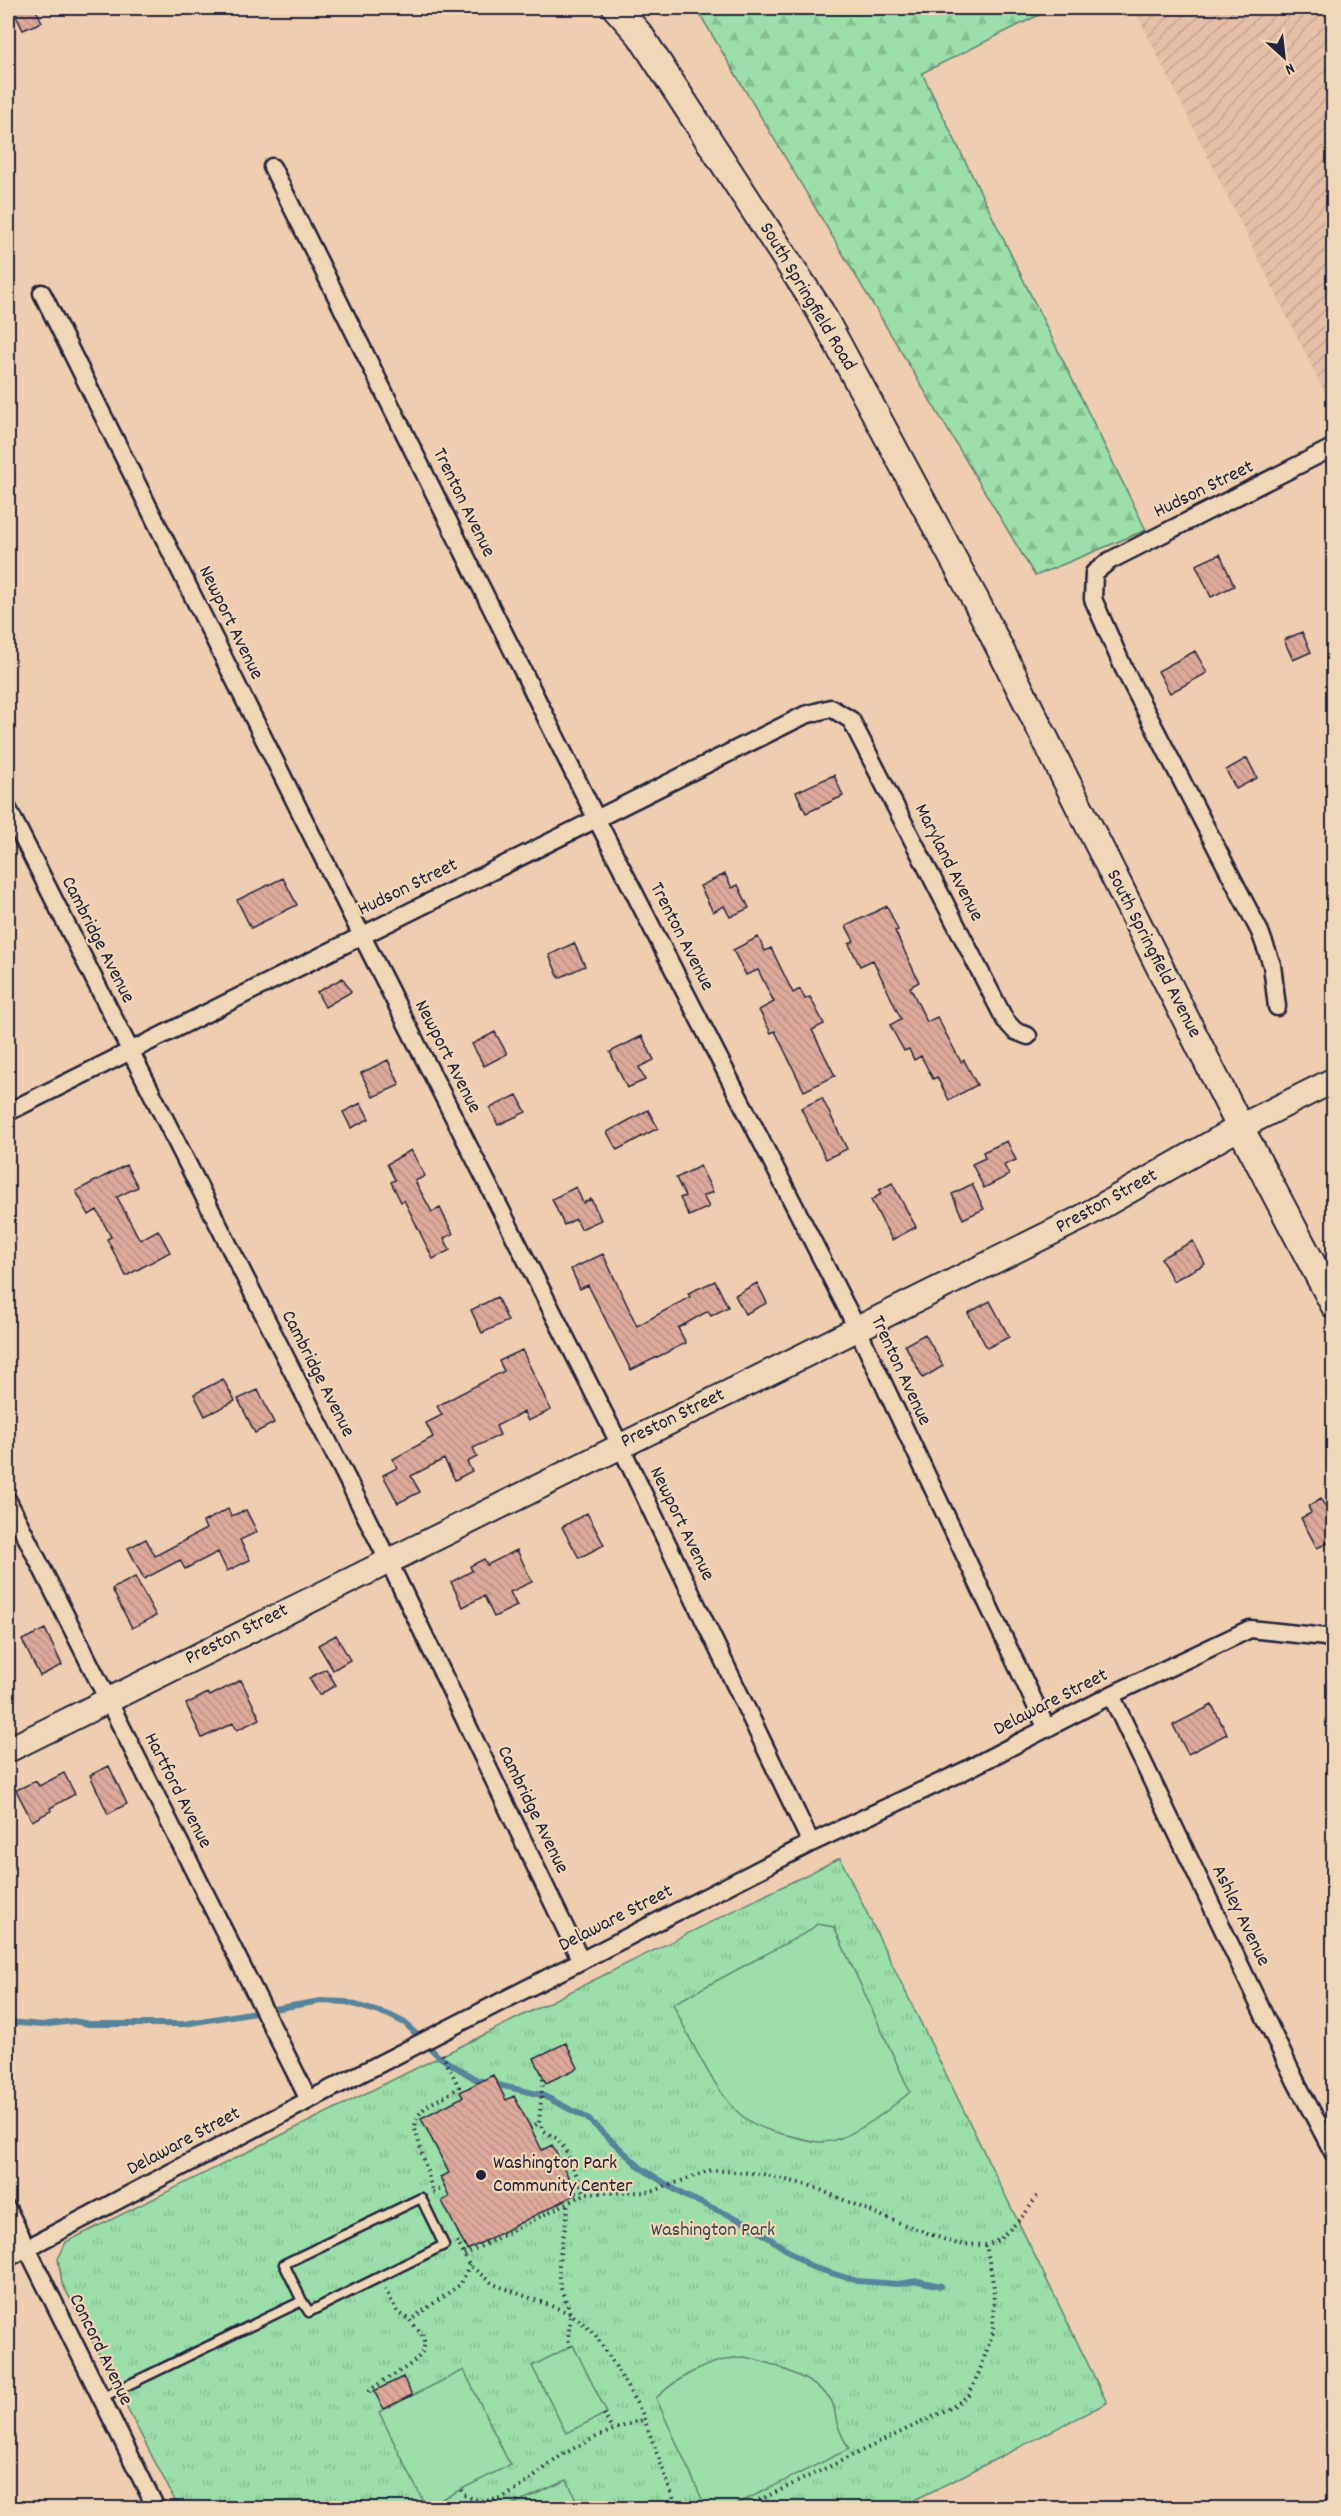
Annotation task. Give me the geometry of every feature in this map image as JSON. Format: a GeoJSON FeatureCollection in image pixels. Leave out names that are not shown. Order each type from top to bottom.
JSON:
{"type":"FeatureCollection","features":[{"type":"Feature","properties":{"kind":"main road","name":"South Springfield Road"},"geometry":{"type":"LineString","coordinates":[[616,8],[640,35],[820,311],[976,601]]}},
{"type":"Feature","properties":{"kind":"main road","name":"South Springfield Avenue"},"geometry":{"type":"LineString","coordinates":[[976,601],[1240,1127],[1334,1305]]}},
{"type":"Feature","properties":{"kind":"street","name":"Trenton Avenue"},"geometry":{"type":"LineString","coordinates":[[272,167],[596,818],[857,1328],[1047,1729]]}},
{"type":"Feature","properties":{"kind":"street","name":"Newport Avenue"},"geometry":{"type":"LineString","coordinates":[[42,293],[361,934],[620,1445],[811,1843]]}},
{"type":"Feature","properties":{"kind":"street","name":"Hudson Street"},"geometry":{"type":"LineString","coordinates":[[1277,1007],[1272,965],[1260,932],[1124,669],[1093,600],[1094,573],[1109,561],[1334,447]]}},
{"type":"Feature","properties":{"kind":"street","name":"Hudson Street"},"geometry":{"type":"LineString","coordinates":[[8,1112],[361,934],[805,715],[831,708]]}},
{"type":"Feature","properties":{"kind":"street","name":"Maryland Avenue"},"geometry":{"type":"LineString","coordinates":[[831,708],[851,720],[1005,1020],[1015,1031],[1028,1036]]}},
{"type":"Feature","properties":{"kind":"street","name":"Cambridge Avenue"},"geometry":{"type":"LineString","coordinates":[[8,809],[388,1560],[581,1961]]}},
{"type":"Feature","properties":{"kind":"street","name":"Preston Street"},"geometry":{"type":"LineString","coordinates":[[8,1750],[1081,1218],[1240,1127],[1334,1080]]}},
{"type":"Feature","properties":{"kind":"street","name":"Hartford Avenue"},"geometry":{"type":"LineString","coordinates":[[8,1501],[309,2100]]}},
{"type":"Feature","properties":{"kind":"street","name":"Delaware Street"},"geometry":{"type":"LineString","coordinates":[[8,2258],[309,2100],[811,1843],[962,1772],[1111,1695],[1250,1629],[1325,1637],[1334,1641]]}},
{"type":"Feature","properties":{"kind":"street","name":"Ashley Avenue"},"geometry":{"type":"LineString","coordinates":[[1111,1695],[1295,2080],[1334,2154]]}},
{"type":"Feature","properties":{"kind":"street","name":"Concord Avenue"},"geometry":{"type":"LineString","coordinates":[[8,2210],[156,2508]]}},
{"type":"Feature","properties":{"kind":"lane"},"geometry":{"type":"LineString","coordinates":[[421,2198],[444,2245],[309,2312],[302,2301],[284,2264],[421,2198]]}},
{"type":"Feature","properties":{"kind":"lane"},"geometry":{"type":"LineString","coordinates":[[100,2398],[302,2301]]}},
{"type":"Feature","properties":{"kind":"path"},"geometry":{"type":"LineString","coordinates":[[437,2201],[415,2129],[415,2119],[420,2111],[459,2087],[446,2063]]}},
{"type":"Feature","properties":{"kind":"path"},"geometry":{"type":"LineString","coordinates":[[543,2079],[539,2123],[544,2131],[556,2138],[565,2149],[585,2195]]}},
{"type":"Feature","properties":{"kind":"path"},"geometry":{"type":"LineString","coordinates":[[530,2128],[539,2123]]}},
{"type":"Feature","properties":{"kind":"path"},"geometry":{"type":"LineString","coordinates":[[464,2255],[585,2195],[619,2191],[651,2192],[711,2170],[763,2174],[811,2186],[889,2219],[957,2244],[986,2245],[999,2240],[1025,2214],[1039,2193]]}},
{"type":"Feature","properties":{"kind":"path"},"geometry":{"type":"LineString","coordinates":[[433,2193],[444,2187]]}},
{"type":"Feature","properties":{"kind":"path"},"geometry":{"type":"LineString","coordinates":[[568,2204],[567,2224],[562,2239],[560,2283],[570,2313],[571,2320],[567,2336],[570,2346]]}},
{"type":"Feature","properties":{"kind":"path"},"geometry":{"type":"LineString","coordinates":[[455,2236],[469,2265],[493,2284],[570,2313],[593,2332],[613,2362],[644,2419],[677,2508]]}},
{"type":"Feature","properties":{"kind":"path"},"geometry":{"type":"LineString","coordinates":[[743,2508],[951,2408],[969,2395],[993,2332],[994,2288],[986,2245]]}},
{"type":"Feature","properties":{"kind":"path"},"geometry":{"type":"LineString","coordinates":[[410,2320],[461,2284],[469,2265]]}},
{"type":"Feature","properties":{"kind":"path"},"geometry":{"type":"LineString","coordinates":[[369,2392],[375,2384],[409,2366],[421,2356],[424,2344],[422,2335],[410,2320],[398,2313],[379,2277]]}},
{"type":"Feature","properties":{"kind":"path"},"geometry":{"type":"LineString","coordinates":[[604,2414],[612,2430]]}},
{"type":"Feature","properties":{"kind":"path"},"geometry":{"type":"LineString","coordinates":[[461,2490],[464,2495],[482,2502],[503,2498],[522,2487],[561,2456],[612,2430],[644,2419]]}},
{"type":"Feature","properties":{"kind":"shaded area"},"geometry":{"type":"Polygon","coordinates":[[[1134,8],[1333,8],[1333,409],[1134,8]]]}},
{"type":"Feature","properties":{"kind":"green space"},"geometry":{"type":"Polygon","coordinates":[[[696,8],[1053,8],[922,73],[1146,530],[1035,576],[696,8]]]}},
{"type":"Feature","properties":{"kind":"green space","name":"Washington Park"},"geometry":{"type":"Polygon","coordinates":[[[840,1858],[1107,2403],[899,2508],[179,2508],[62,2283],[58,2259],[66,2242],[840,1858]]]}},
{"type":"Feature","properties":{"kind":"green space"},"geometry":{"type":"Polygon","coordinates":[[[817,1924],[834,1927],[910,2092],[858,2130],[824,2142],[768,2130],[746,2119],[735,2110],[705,2066],[673,2004],[809,1931],[817,1924]]]}},
{"type":"Feature","properties":{"kind":"green space"},"geometry":{"type":"Polygon","coordinates":[[[573,2345],[607,2413],[566,2433],[532,2366],[573,2345]]]}},
{"type":"Feature","properties":{"kind":"green space"},"geometry":{"type":"Polygon","coordinates":[[[744,2357],[791,2372],[815,2385],[831,2400],[838,2426],[849,2449],[729,2508],[706,2508],[656,2398],[696,2370],[720,2361],[744,2357]]]}},
{"type":"Feature","properties":{"kind":"green space"},"geometry":{"type":"Polygon","coordinates":[[[464,2370],[510,2465],[426,2507],[379,2412],[464,2370]]]}},
{"type":"Feature","properties":{"kind":"green space"},"geometry":{"type":"Polygon","coordinates":[[[567,2480],[580,2508],[505,2508],[567,2480]]]}},
{"type":"Feature","properties":{"kind":"building"},"geometry":{"type":"Polygon","coordinates":[[[12,8],[35,8],[42,22],[23,30],[12,8]]]}},
{"type":"Feature","properties":{"kind":"building"},"geometry":{"type":"Polygon","coordinates":[[[1220,554],[1234,586],[1211,597],[1196,565],[1220,554]]]}},
{"type":"Feature","properties":{"kind":"building"},"geometry":{"type":"Polygon","coordinates":[[[1302,632],[1311,652],[1293,660],[1284,640],[1302,632]]]}},
{"type":"Feature","properties":{"kind":"building"},"geometry":{"type":"Polygon","coordinates":[[[1195,651],[1207,673],[1170,693],[1158,671],[1195,651]]]}},
{"type":"Feature","properties":{"kind":"building"},"geometry":{"type":"Polygon","coordinates":[[[1247,758],[1257,778],[1236,789],[1226,770],[1247,758]]]}},
{"type":"Feature","properties":{"kind":"building"},"geometry":{"type":"Polygon","coordinates":[[[834,775],[843,796],[806,813],[796,792],[834,775]]]}},
{"type":"Feature","properties":{"kind":"building"},"geometry":{"type":"Polygon","coordinates":[[[725,874],[732,888],[738,885],[749,908],[730,917],[724,906],[713,912],[700,886],[725,874]]]}},
{"type":"Feature","properties":{"kind":"building"},"geometry":{"type":"Polygon","coordinates":[[[283,878],[297,905],[251,928],[237,900],[283,878]]]}},
{"type":"Feature","properties":{"kind":"building"},"geometry":{"type":"Polygon","coordinates":[[[887,906],[898,930],[895,931],[919,982],[910,987],[927,1022],[937,1017],[961,1062],[964,1060],[977,1085],[949,1100],[937,1077],[933,1079],[921,1056],[914,1060],[909,1049],[904,1051],[890,1025],[901,1019],[873,960],[860,966],[849,944],[854,941],[846,926],[887,906]]]}},
{"type":"Feature","properties":{"kind":"building"},"geometry":{"type":"Polygon","coordinates":[[[758,937],[765,951],[771,948],[793,993],[800,989],[805,999],[810,997],[824,1024],[812,1030],[835,1076],[804,1091],[775,1031],[771,1033],[759,1010],[774,1002],[758,970],[746,975],[733,950],[758,937]]]}},
{"type":"Feature","properties":{"kind":"building"},"geometry":{"type":"Polygon","coordinates":[[[574,943],[585,966],[559,978],[549,955],[574,943]]]}},
{"type":"Feature","properties":{"kind":"building"},"geometry":{"type":"Polygon","coordinates":[[[343,978],[351,992],[325,1007],[317,992],[343,978]]]}},
{"type":"Feature","properties":{"kind":"building"},"geometry":{"type":"Polygon","coordinates":[[[495,1032],[507,1054],[484,1066],[472,1044],[495,1032]]]}},
{"type":"Feature","properties":{"kind":"building"},"geometry":{"type":"Polygon","coordinates":[[[642,1036],[654,1060],[639,1067],[645,1080],[627,1088],[610,1052],[642,1036]]]}},
{"type":"Feature","properties":{"kind":"building"},"geometry":{"type":"Polygon","coordinates":[[[388,1060],[400,1085],[373,1097],[361,1073],[388,1060]]]}},
{"type":"Feature","properties":{"kind":"building"},"geometry":{"type":"Polygon","coordinates":[[[517,1095],[526,1112],[498,1125],[490,1108],[517,1095]]]}},
{"type":"Feature","properties":{"kind":"building"},"geometry":{"type":"Polygon","coordinates":[[[822,1098],[847,1149],[826,1159],[801,1108],[822,1098]]]}},
{"type":"Feature","properties":{"kind":"building"},"geometry":{"type":"Polygon","coordinates":[[[361,1103],[369,1119],[351,1128],[343,1112],[361,1103]]]}},
{"type":"Feature","properties":{"kind":"building"},"geometry":{"type":"Polygon","coordinates":[[[648,1110],[658,1128],[617,1150],[607,1132],[648,1110]]]}},
{"type":"Feature","properties":{"kind":"building"},"geometry":{"type":"Polygon","coordinates":[[[1007,1141],[1016,1160],[1004,1165],[1009,1175],[984,1188],[972,1164],[985,1158],[983,1152],[1007,1141]]]}},
{"type":"Feature","properties":{"kind":"building"},"geometry":{"type":"Polygon","coordinates":[[[411,1150],[425,1176],[415,1181],[432,1212],[440,1208],[453,1234],[444,1238],[450,1250],[433,1259],[404,1200],[401,1202],[391,1182],[395,1180],[387,1164],[411,1150]]]}},
{"type":"Feature","properties":{"kind":"building"},"geometry":{"type":"Polygon","coordinates":[[[126,1165],[138,1187],[117,1197],[140,1240],[158,1230],[170,1252],[126,1276],[107,1239],[111,1237],[97,1210],[89,1215],[76,1191],[126,1165]]]}},
{"type":"Feature","properties":{"kind":"building"},"geometry":{"type":"Polygon","coordinates":[[[700,1166],[713,1192],[703,1196],[709,1207],[689,1216],[680,1198],[685,1196],[676,1178],[700,1166]]]}},
{"type":"Feature","properties":{"kind":"building"},"geometry":{"type":"Polygon","coordinates":[[[892,1183],[916,1227],[892,1240],[871,1200],[881,1194],[879,1190],[892,1183]]]}},
{"type":"Feature","properties":{"kind":"building"},"geometry":{"type":"Polygon","coordinates":[[[972,1184],[984,1209],[963,1219],[952,1194],[972,1184]]]}},
{"type":"Feature","properties":{"kind":"building"},"geometry":{"type":"Polygon","coordinates":[[[576,1187],[583,1203],[591,1199],[601,1220],[581,1229],[576,1219],[564,1225],[552,1199],[576,1187]]]}},
{"type":"Feature","properties":{"kind":"building"},"geometry":{"type":"Polygon","coordinates":[[[1193,1241],[1205,1264],[1173,1281],[1161,1258],[1193,1241]]]}},
{"type":"Feature","properties":{"kind":"building"},"geometry":{"type":"Polygon","coordinates":[[[603,1254],[637,1326],[690,1297],[688,1293],[715,1281],[728,1307],[711,1316],[708,1311],[678,1328],[686,1343],[631,1370],[588,1285],[580,1289],[571,1269],[603,1254]]]}},
{"type":"Feature","properties":{"kind":"building"},"geometry":{"type":"Polygon","coordinates":[[[757,1283],[767,1303],[745,1314],[735,1295],[757,1283]]]}},
{"type":"Feature","properties":{"kind":"building"},"geometry":{"type":"Polygon","coordinates":[[[497,1297],[508,1321],[482,1333],[471,1310],[497,1297]]]}},
{"type":"Feature","properties":{"kind":"building"},"geometry":{"type":"Polygon","coordinates":[[[990,1301],[1009,1337],[987,1348],[968,1313],[990,1301]]]}},
{"type":"Feature","properties":{"kind":"building"},"geometry":{"type":"Polygon","coordinates":[[[925,1334],[943,1366],[923,1378],[905,1345],[925,1334]]]}},
{"type":"Feature","properties":{"kind":"building"},"geometry":{"type":"Polygon","coordinates":[[[522,1350],[551,1410],[528,1421],[524,1412],[496,1426],[500,1435],[473,1448],[477,1457],[467,1462],[472,1471],[455,1480],[444,1459],[411,1476],[420,1492],[398,1503],[383,1475],[397,1468],[393,1459],[433,1437],[426,1423],[442,1415],[437,1406],[504,1371],[499,1361],[522,1350]]]}},
{"type":"Feature","properties":{"kind":"building"},"geometry":{"type":"Polygon","coordinates":[[[223,1379],[235,1401],[205,1416],[194,1394],[223,1379]]]}},
{"type":"Feature","properties":{"kind":"building"},"geometry":{"type":"Polygon","coordinates":[[[258,1390],[274,1423],[255,1433],[238,1399],[258,1390]]]}},
{"type":"Feature","properties":{"kind":"building"},"geometry":{"type":"Polygon","coordinates":[[[1321,1499],[1334,1523],[1334,1540],[1317,1548],[1301,1518],[1311,1513],[1308,1506],[1321,1499]]]}},
{"type":"Feature","properties":{"kind":"building"},"geometry":{"type":"Polygon","coordinates":[[[228,1509],[231,1516],[246,1510],[257,1532],[240,1540],[250,1560],[227,1571],[218,1552],[185,1569],[180,1560],[144,1579],[128,1548],[146,1539],[155,1556],[206,1529],[203,1522],[228,1509]]]}},
{"type":"Feature","properties":{"kind":"building"},"geometry":{"type":"Polygon","coordinates":[[[587,1513],[604,1545],[579,1558],[562,1527],[587,1513]]]}},
{"type":"Feature","properties":{"kind":"building"},"geometry":{"type":"Polygon","coordinates":[[[517,1550],[532,1582],[510,1592],[517,1606],[494,1617],[484,1596],[463,1607],[451,1582],[472,1571],[470,1566],[484,1559],[487,1565],[517,1550]]]}},
{"type":"Feature","properties":{"kind":"building"},"geometry":{"type":"Polygon","coordinates":[[[135,1577],[156,1616],[132,1628],[112,1589],[135,1577]]]}},
{"type":"Feature","properties":{"kind":"building"},"geometry":{"type":"Polygon","coordinates":[[[45,1629],[62,1665],[40,1676],[22,1640],[45,1629]]]}},
{"type":"Feature","properties":{"kind":"building"},"geometry":{"type":"Polygon","coordinates":[[[336,1635],[350,1660],[333,1670],[318,1645],[336,1635]]]}},
{"type":"Feature","properties":{"kind":"building"},"geometry":{"type":"Polygon","coordinates":[[[326,1669],[336,1685],[319,1695],[309,1678],[326,1669]]]}},
{"type":"Feature","properties":{"kind":"building"},"geometry":{"type":"Polygon","coordinates":[[[241,1680],[260,1719],[237,1730],[233,1723],[202,1738],[186,1704],[208,1693],[210,1696],[241,1680]]]}},
{"type":"Feature","properties":{"kind":"building"},"geometry":{"type":"Polygon","coordinates":[[[1212,1705],[1227,1734],[1188,1754],[1173,1725],[1212,1705]]]}},
{"type":"Feature","properties":{"kind":"building"},"geometry":{"type":"Polygon","coordinates":[[[109,1766],[127,1804],[108,1814],[90,1775],[109,1766]]]}},
{"type":"Feature","properties":{"kind":"building"},"geometry":{"type":"Polygon","coordinates":[[[64,1773],[75,1794],[32,1821],[16,1790],[36,1781],[39,1786],[64,1773]]]}},
{"type":"Feature","properties":{"kind":"building"},"geometry":{"type":"Polygon","coordinates":[[[566,2043],[578,2068],[546,2083],[534,2058],[566,2043]]]}},
{"type":"Feature","properties":{"kind":"building"},"geometry":{"type":"Polygon","coordinates":[[[493,2075],[506,2100],[514,2096],[542,2150],[552,2145],[577,2194],[467,2250],[442,2201],[449,2197],[440,2177],[449,2173],[421,2118],[463,2097],[460,2092],[493,2075]]]}},
{"type":"Feature","properties":{"kind":"building"},"geometry":{"type":"Polygon","coordinates":[[[403,2377],[412,2395],[384,2409],[374,2391],[403,2377]]]}},
{"type":"Feature","properties":{"kind":"waterway"},"geometry":{"type":"LineString","coordinates":[[8,2022],[42,2025],[73,2021],[89,2024],[184,2024],[321,2001],[346,2002],[389,2015],[405,2023],[438,2056],[477,2080],[542,2095],[587,2118],[641,2168],[685,2196],[745,2222],[812,2267],[857,2281],[898,2284],[918,2281],[941,2286]]}},
{"type":"Feature","properties":{"kind":"place","name":"Washington Park Community Center"},"geometry":{"type":"Point","coordinates":[481,2175]}}]}
